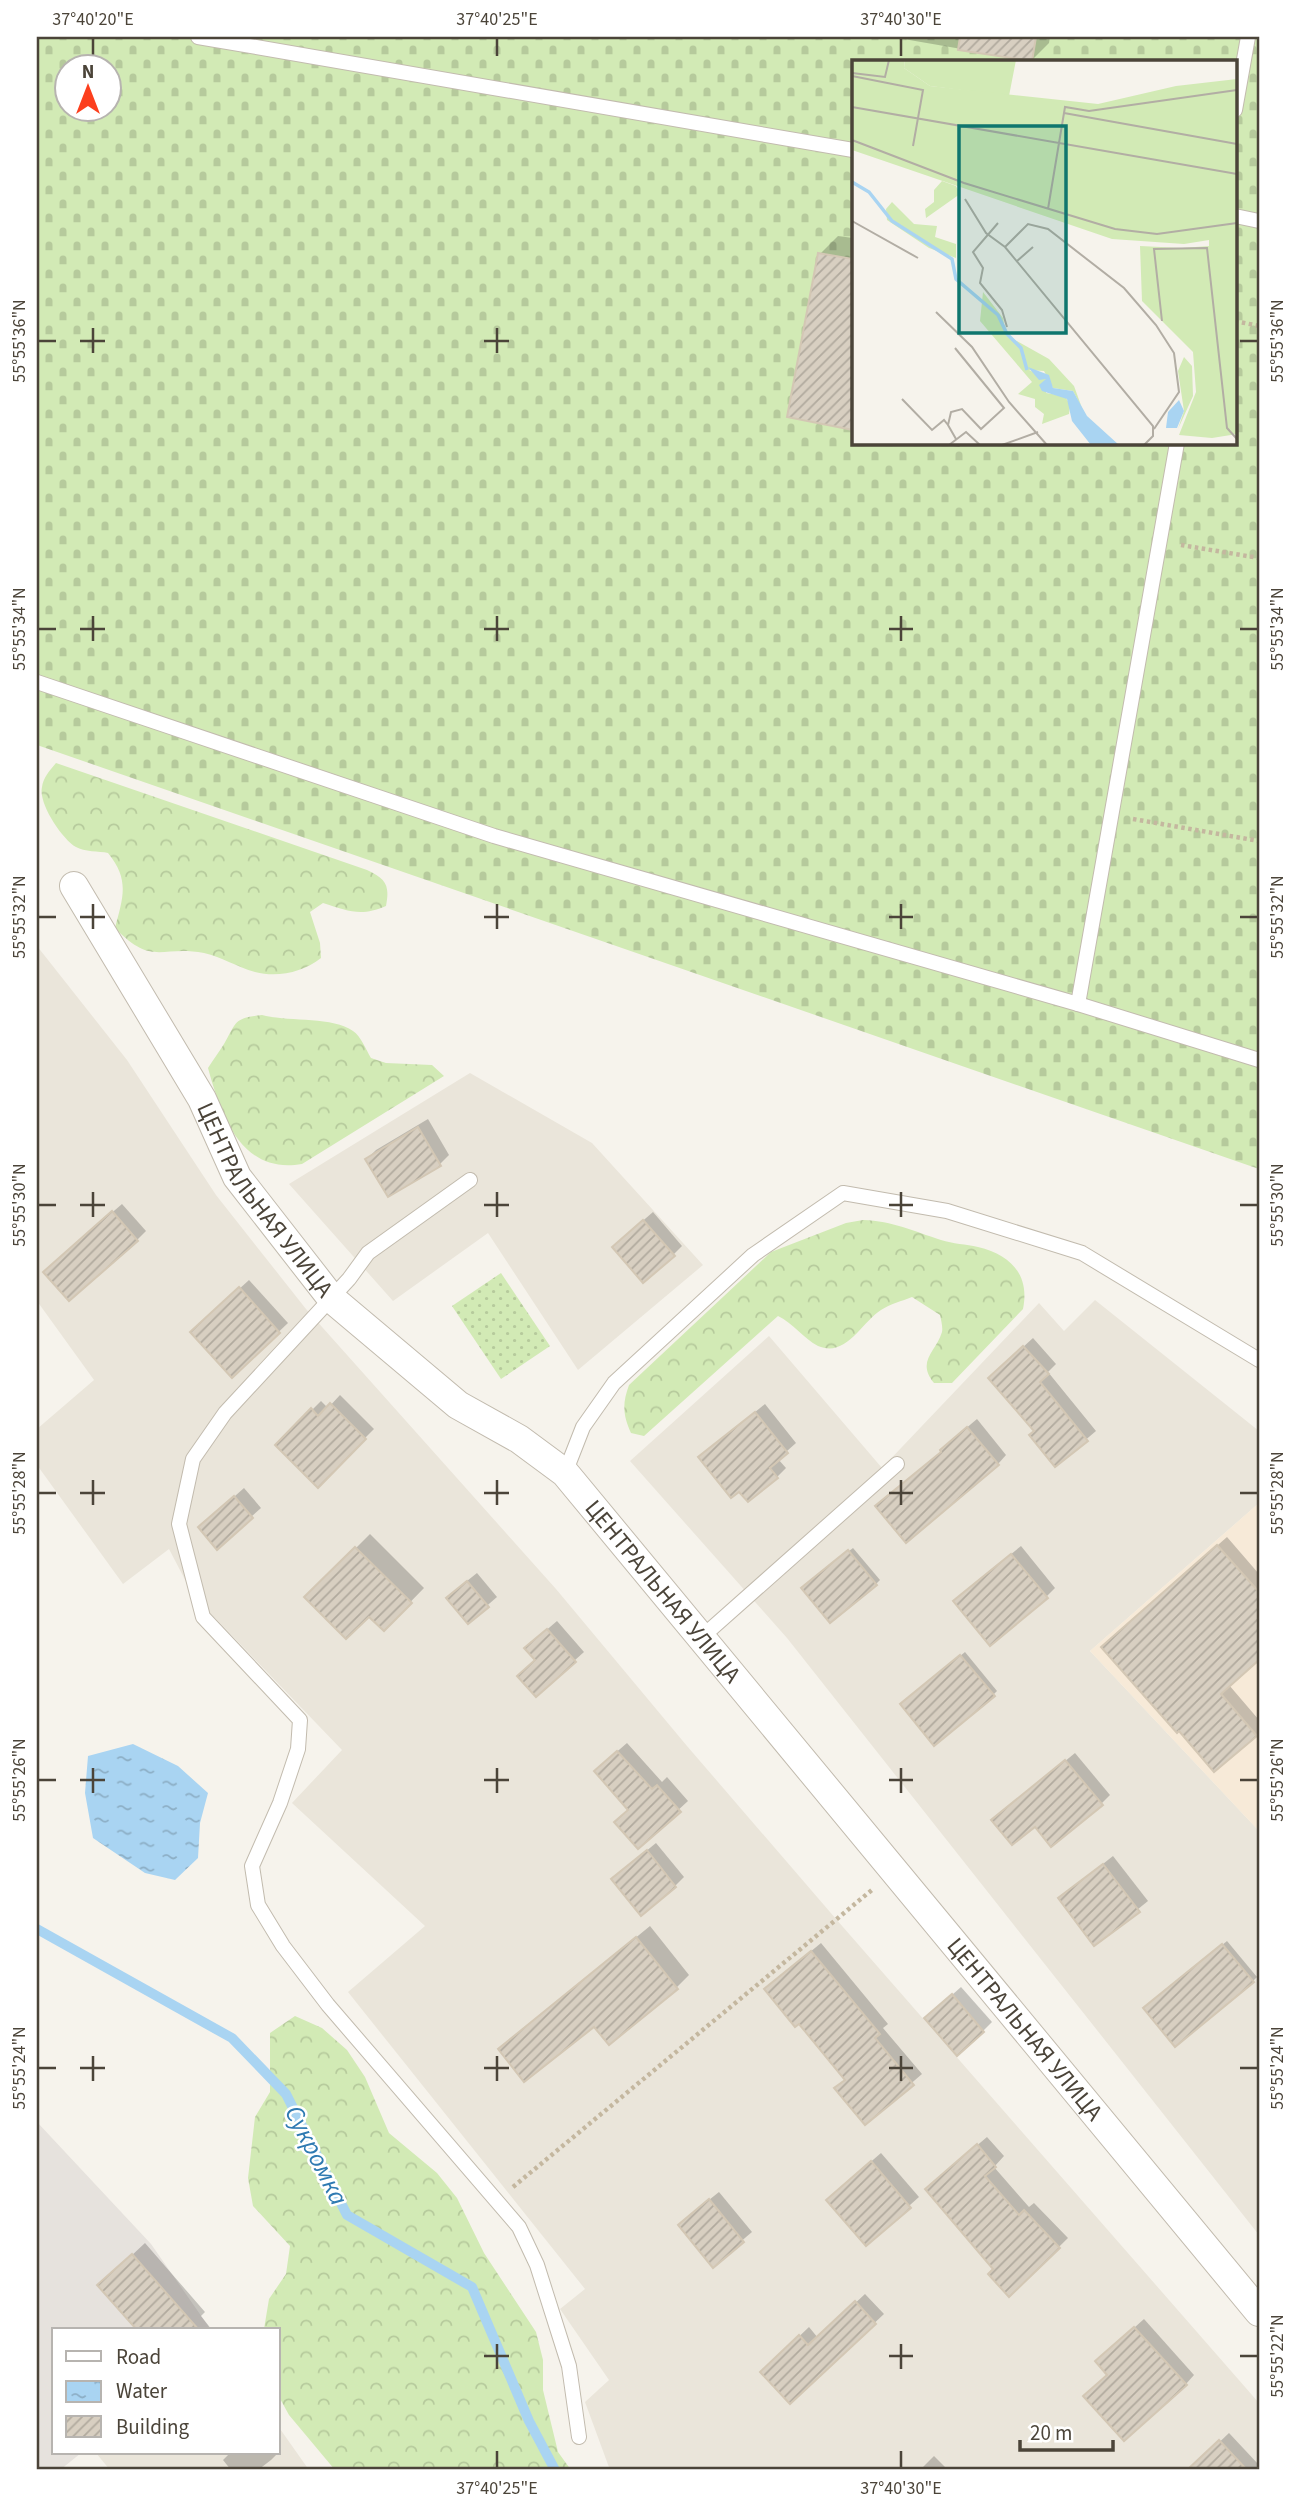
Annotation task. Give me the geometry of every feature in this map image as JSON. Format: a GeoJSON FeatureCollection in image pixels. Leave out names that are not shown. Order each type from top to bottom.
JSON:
{"type":"FeatureCollection","features":[{"type":"Feature","properties":{"kind":"street","name":"ЦЕНТРАЛЬНАЯ УЛИЦА"},"geometry":{"type":"LineString","coordinates":[[74,886],[202,1099],[237,1177],[332,1299],[458,1405],[519,1439],[565,1473],[1259,2312]]}},
{"type":"Feature","properties":{"kind":"lane"},"geometry":{"type":"LineString","coordinates":[[198,37],[852,150]]}},
{"type":"Feature","properties":{"kind":"lane"},"geometry":{"type":"LineString","coordinates":[[1236,104],[1248,37]]}},
{"type":"Feature","properties":{"kind":"lane"},"geometry":{"type":"LineString","coordinates":[[1236,216],[1259,221]]}},
{"type":"Feature","properties":{"kind":"lane"},"geometry":{"type":"LineString","coordinates":[[1078,1004],[1177,444]]}},
{"type":"Feature","properties":{"kind":"lane"},"geometry":{"type":"LineString","coordinates":[[37,682],[494,836],[1078,1004],[1259,1060]]}},
{"type":"Feature","properties":{"kind":"lane"},"geometry":{"type":"LineString","coordinates":[[470,1180],[368,1253],[332,1299],[225,1413],[193,1458],[179,1524],[203,1617],[300,1720],[298,1749],[280,1803],[252,1866],[258,1905],[283,1946],[328,2005],[519,2227],[537,2264],[569,2366],[579,2437]]}},
{"type":"Feature","properties":{"kind":"lane"},"geometry":{"type":"LineString","coordinates":[[565,1473],[583,1427],[614,1383],[753,1255],[843,1193],[947,1211],[1082,1253],[1259,1360]]}},
{"type":"Feature","properties":{"kind":"lane"},"geometry":{"type":"LineString","coordinates":[[702,1637],[897,1464]]}},
{"type":"Feature","properties":{"kind":"path"},"geometry":{"type":"LineString","coordinates":[[1236,321],[1259,326]]}},
{"type":"Feature","properties":{"kind":"path"},"geometry":{"type":"LineString","coordinates":[[1159,541],[1259,558]]}},
{"type":"Feature","properties":{"kind":"path"},"geometry":{"type":"LineString","coordinates":[[1111,815],[1259,841]]}},
{"type":"Feature","properties":{"kind":"path"},"geometry":{"type":"LineString","coordinates":[[496,2201],[895,1871]]}},
{"type":"Feature","properties":{"kind":"shaded area"},"geometry":{"type":"Polygon","coordinates":[[[37,946],[127,1060],[216,1195],[306,1309],[556,1589],[836,1919],[1259,2403],[1259,2470],[610,2470],[585,2402],[609,2380],[560,2309],[585,2289],[348,1992],[425,1926],[292,1803],[342,1750],[193,1595],[169,1549],[123,1584],[37,1465],[37,1429],[94,1380],[37,1301],[37,946]]]}},
{"type":"Feature","properties":{"kind":"shaded area"},"geometry":{"type":"Polygon","coordinates":[[[470,1073],[592,1143],[703,1265],[578,1370],[488,1233],[393,1301],[289,1184],[470,1073]]]}},
{"type":"Feature","properties":{"kind":"shaded area"},"geometry":{"type":"Polygon","coordinates":[[[1095,1300],[1259,1431],[1259,1503],[1090,1651],[1259,1831],[1259,2235],[787,1638],[630,1461],[769,1336],[882,1468],[1039,1303],[1064,1331],[1095,1300]]]}},
{"type":"Feature","properties":{"kind":"shaded area"},"geometry":{"type":"Polygon","coordinates":[[[1259,1503],[1259,1831],[1090,1651],[1259,1503]]]}},
{"type":"Feature","properties":{"kind":"shaded area"},"geometry":{"type":"Polygon","coordinates":[[[37,2122],[151,2244],[210,2328],[52,2328],[52,2454],[80,2454],[60,2470],[37,2470],[37,2122]]]}},
{"type":"Feature","properties":{"kind":"shaded area"},"geometry":{"type":"Polygon","coordinates":[[[280,2429],[309,2470],[110,2470],[97,2454],[280,2454],[280,2429]]]}},
{"type":"Feature","properties":{"kind":"green space"},"geometry":{"type":"Polygon","coordinates":[[[37,37],[1259,37],[1259,1169],[37,745],[37,37]]]}},
{"type":"Feature","properties":{"kind":"green space"},"geometry":{"type":"Polygon","coordinates":[[[56,763],[367,870],[379,876],[385,884],[386,906],[362,912],[323,903],[310,912],[320,943],[321,958],[290,973],[264,974],[204,953],[148,951],[128,940],[115,928],[123,889],[119,872],[108,853],[83,850],[70,843],[47,811],[42,787],[45,777],[56,763]]]}},
{"type":"Feature","properties":{"kind":"green space"},"geometry":{"type":"Polygon","coordinates":[[[262,1015],[344,1026],[358,1036],[371,1058],[386,1063],[432,1065],[444,1076],[302,1164],[281,1165],[263,1160],[249,1151],[227,1122],[208,1068],[237,1022],[262,1015]]]}},
{"type":"Feature","properties":{"kind":"green space"},"geometry":{"type":"Polygon","coordinates":[[[863,1220],[893,1224],[1000,1255],[1016,1268],[1021,1277],[1024,1286],[1023,1309],[952,1383],[934,1383],[927,1369],[929,1357],[942,1332],[940,1315],[912,1297],[881,1310],[837,1347],[818,1346],[778,1316],[644,1436],[631,1433],[624,1409],[629,1385],[771,1252],[846,1223],[863,1220]]]}},
{"type":"Feature","properties":{"kind":"green space"},"geometry":{"type":"Polygon","coordinates":[[[501,1273],[550,1346],[501,1379],[452,1306],[501,1273]]]}},
{"type":"Feature","properties":{"kind":"green space"},"geometry":{"type":"Polygon","coordinates":[[[295,2016],[322,2028],[347,2050],[365,2077],[389,2133],[437,2173],[457,2198],[484,2253],[536,2332],[543,2360],[543,2390],[558,2452],[571,2470],[335,2470],[289,2415],[280,2399],[280,2328],[264,2328],[269,2299],[286,2274],[290,2246],[253,2206],[248,2178],[255,2117],[270,2092],[270,2033],[295,2016]]]}},
{"type":"Feature","properties":{"kind":"water"},"geometry":{"type":"Polygon","coordinates":[[[133,1744],[178,1766],[208,1793],[200,1823],[198,1858],[175,1880],[145,1873],[93,1838],[85,1793],[88,1756],[133,1744]]]}},
{"type":"Feature","properties":{"kind":"building"},"geometry":{"type":"Polygon","coordinates":[[[960,37],[1036,37],[1032,60],[958,50],[960,37]]]}},
{"type":"Feature","properties":{"kind":"building"},"geometry":{"type":"Polygon","coordinates":[[[818,253],[852,259],[852,430],[787,417],[818,253]]]}},
{"type":"Feature","properties":{"kind":"building"},"geometry":{"type":"Polygon","coordinates":[[[418,1127],[441,1166],[388,1197],[365,1159],[418,1127]]]}},
{"type":"Feature","properties":{"kind":"building"},"geometry":{"type":"Polygon","coordinates":[[[112,1211],[138,1241],[69,1301],[43,1272],[112,1211]]]}},
{"type":"Feature","properties":{"kind":"building"},"geometry":{"type":"Polygon","coordinates":[[[643,1220],[675,1256],[643,1283],[612,1247],[643,1220]]]}},
{"type":"Feature","properties":{"kind":"building"},"geometry":{"type":"Polygon","coordinates":[[[239,1287],[280,1333],[232,1378],[190,1332],[239,1287]]]}},
{"type":"Feature","properties":{"kind":"building"},"geometry":{"type":"Polygon","coordinates":[[[1023,1346],[1049,1374],[1040,1382],[1088,1441],[1055,1467],[1029,1435],[1034,1431],[988,1378],[1023,1346]]]}},
{"type":"Feature","properties":{"kind":"building"},"geometry":{"type":"Polygon","coordinates":[[[330,1403],[366,1439],[318,1488],[275,1445],[311,1408],[318,1416],[330,1403]]]}},
{"type":"Feature","properties":{"kind":"building"},"geometry":{"type":"Polygon","coordinates":[[[755,1412],[788,1453],[770,1468],[778,1478],[748,1502],[739,1492],[731,1498],[698,1457],[755,1412]]]}},
{"type":"Feature","properties":{"kind":"building"},"geometry":{"type":"Polygon","coordinates":[[[967,1427],[999,1465],[906,1543],[875,1506],[967,1427]]]}},
{"type":"Feature","properties":{"kind":"building"},"geometry":{"type":"Polygon","coordinates":[[[234,1496],[253,1518],[217,1550],[198,1527],[234,1496]]]}},
{"type":"Feature","properties":{"kind":"building"},"geometry":{"type":"Polygon","coordinates":[[[1217,1545],[1259,1592],[1259,1660],[1221,1694],[1257,1736],[1214,1772],[1101,1647],[1217,1545]]]}},
{"type":"Feature","properties":{"kind":"building"},"geometry":{"type":"Polygon","coordinates":[[[355,1547],[412,1603],[384,1631],[369,1617],[346,1639],[304,1597],[355,1547]]]}},
{"type":"Feature","properties":{"kind":"building"},"geometry":{"type":"Polygon","coordinates":[[[848,1550],[877,1585],[830,1623],[801,1588],[848,1550]]]}},
{"type":"Feature","properties":{"kind":"building"},"geometry":{"type":"Polygon","coordinates":[[[1011,1554],[1048,1598],[990,1646],[953,1601],[1011,1554]]]}},
{"type":"Feature","properties":{"kind":"building"},"geometry":{"type":"Polygon","coordinates":[[[467,1581],[489,1607],[468,1624],[446,1598],[467,1581]]]}},
{"type":"Feature","properties":{"kind":"building"},"geometry":{"type":"Polygon","coordinates":[[[547,1629],[576,1662],[536,1697],[517,1676],[535,1660],[524,1648],[547,1629]]]}},
{"type":"Feature","properties":{"kind":"building"},"geometry":{"type":"Polygon","coordinates":[[[960,1655],[995,1696],[934,1746],[900,1704],[960,1655]]]}},
{"type":"Feature","properties":{"kind":"building"},"geometry":{"type":"Polygon","coordinates":[[[617,1751],[652,1789],[657,1785],[681,1812],[638,1849],[614,1822],[628,1810],[594,1771],[617,1751]]]}},
{"type":"Feature","properties":{"kind":"building"},"geometry":{"type":"Polygon","coordinates":[[[1065,1760],[1103,1805],[1051,1847],[1035,1827],[1012,1845],[991,1820],[1065,1760]]]}},
{"type":"Feature","properties":{"kind":"building"},"geometry":{"type":"Polygon","coordinates":[[[647,1850],[676,1887],[641,1916],[611,1879],[647,1850]]]}},
{"type":"Feature","properties":{"kind":"building"},"geometry":{"type":"Polygon","coordinates":[[[1103,1864],[1140,1912],[1094,1946],[1058,1898],[1103,1864]]]}},
{"type":"Feature","properties":{"kind":"building"},"geometry":{"type":"Polygon","coordinates":[[[636,1937],[678,1989],[609,2045],[594,2027],[524,2082],[498,2049],[636,1937]]]}},
{"type":"Feature","properties":{"kind":"building"},"geometry":{"type":"Polygon","coordinates":[[[1222,1944],[1254,1982],[1175,2047],[1143,2008],[1222,1944]]]}},
{"type":"Feature","properties":{"kind":"building"},"geometry":{"type":"Polygon","coordinates":[[[811,1951],[880,2034],[875,2038],[914,2085],[865,2125],[834,2088],[845,2080],[799,2024],[795,2027],[764,1989],[811,1951]]]}},
{"type":"Feature","properties":{"kind":"building"},"geometry":{"type":"Polygon","coordinates":[[[952,1994],[984,2032],[957,2056],[924,2018],[952,1994]]]}},
{"type":"Feature","properties":{"kind":"building"},"geometry":{"type":"Polygon","coordinates":[[[977,2144],[996,2167],[985,2176],[1019,2215],[1024,2210],[1060,2248],[1009,2297],[988,2274],[993,2269],[925,2189],[977,2144]]]}},
{"type":"Feature","properties":{"kind":"building"},"geometry":{"type":"Polygon","coordinates":[[[871,2161],[911,2208],[866,2246],[826,2200],[871,2161]]]}},
{"type":"Feature","properties":{"kind":"building"},"geometry":{"type":"Polygon","coordinates":[[[709,2199],[744,2242],[713,2268],[678,2225],[709,2199]]]}},
{"type":"Feature","properties":{"kind":"building"},"geometry":{"type":"Polygon","coordinates":[[[132,2254],[197,2328],[135,2328],[97,2285],[132,2254]]]}},
{"type":"Feature","properties":{"kind":"building"},"geometry":{"type":"Polygon","coordinates":[[[855,2301],[876,2324],[790,2404],[760,2372],[799,2335],[808,2345],[855,2301]]]}},
{"type":"Feature","properties":{"kind":"building"},"geometry":{"type":"Polygon","coordinates":[[[1134,2327],[1187,2385],[1124,2441],[1083,2396],[1107,2375],[1095,2361],[1134,2327]]]}},
{"type":"Feature","properties":{"kind":"building"},"geometry":{"type":"Polygon","coordinates":[[[1219,2440],[1247,2470],[1187,2470],[1219,2440]]]}},
{"type":"Feature","properties":{"kind":"waterway","name":"Сукромка"},"geometry":{"type":"LineString","coordinates":[[37,1929],[232,2038],[286,2094],[347,2215],[472,2287],[529,2421],[555,2470]]}}]}
